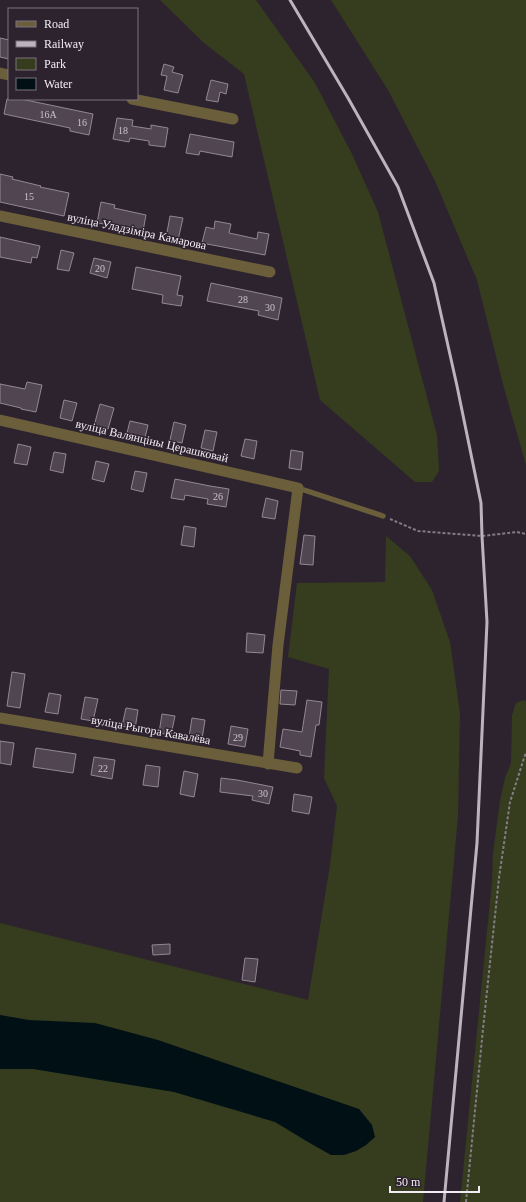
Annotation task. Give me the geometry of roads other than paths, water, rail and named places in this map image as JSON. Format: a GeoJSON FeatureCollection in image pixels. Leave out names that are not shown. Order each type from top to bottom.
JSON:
{"type":"FeatureCollection","features":[{"type":"Feature","properties":{"kind":"street"},"geometry":{"type":"LineString","coordinates":[[137,100],[233,119]]}},
{"type":"Feature","properties":{"kind":"street","name":"вуліца Уладзіміра Камарова"},"geometry":{"type":"LineString","coordinates":[[0,216],[270,272]]}},
{"type":"Feature","properties":{"kind":"street","name":"вуліца Валянціны Церашковай"},"geometry":{"type":"LineString","coordinates":[[0,420],[298,488]]}},
{"type":"Feature","properties":{"kind":"street"},"geometry":{"type":"LineString","coordinates":[[268,764],[278,646],[298,488]]}},
{"type":"Feature","properties":{"kind":"street","name":"вуліца Рыгора Кавалёва"},"geometry":{"type":"LineString","coordinates":[[0,718],[297,768]]}},
{"type":"Feature","properties":{"kind":"lane"},"geometry":{"type":"LineString","coordinates":[[298,488],[383,516]]}},
{"type":"Feature","properties":{"kind":"water"},"geometry":{"type":"Polygon","coordinates":[[[0,1015],[29,1020],[95,1023],[158,1040],[359,1109],[372,1125],[375,1137],[356,1151],[344,1155],[331,1155],[275,1122],[174,1092],[33,1069],[0,1069],[0,1015]]]}},
{"type":"Feature","properties":{"kind":"railway"},"geometry":{"type":"LineString","coordinates":[[290,0],[348,98],[398,187],[434,283],[481,503],[487,622],[477,843],[444,1202]]}}]}
